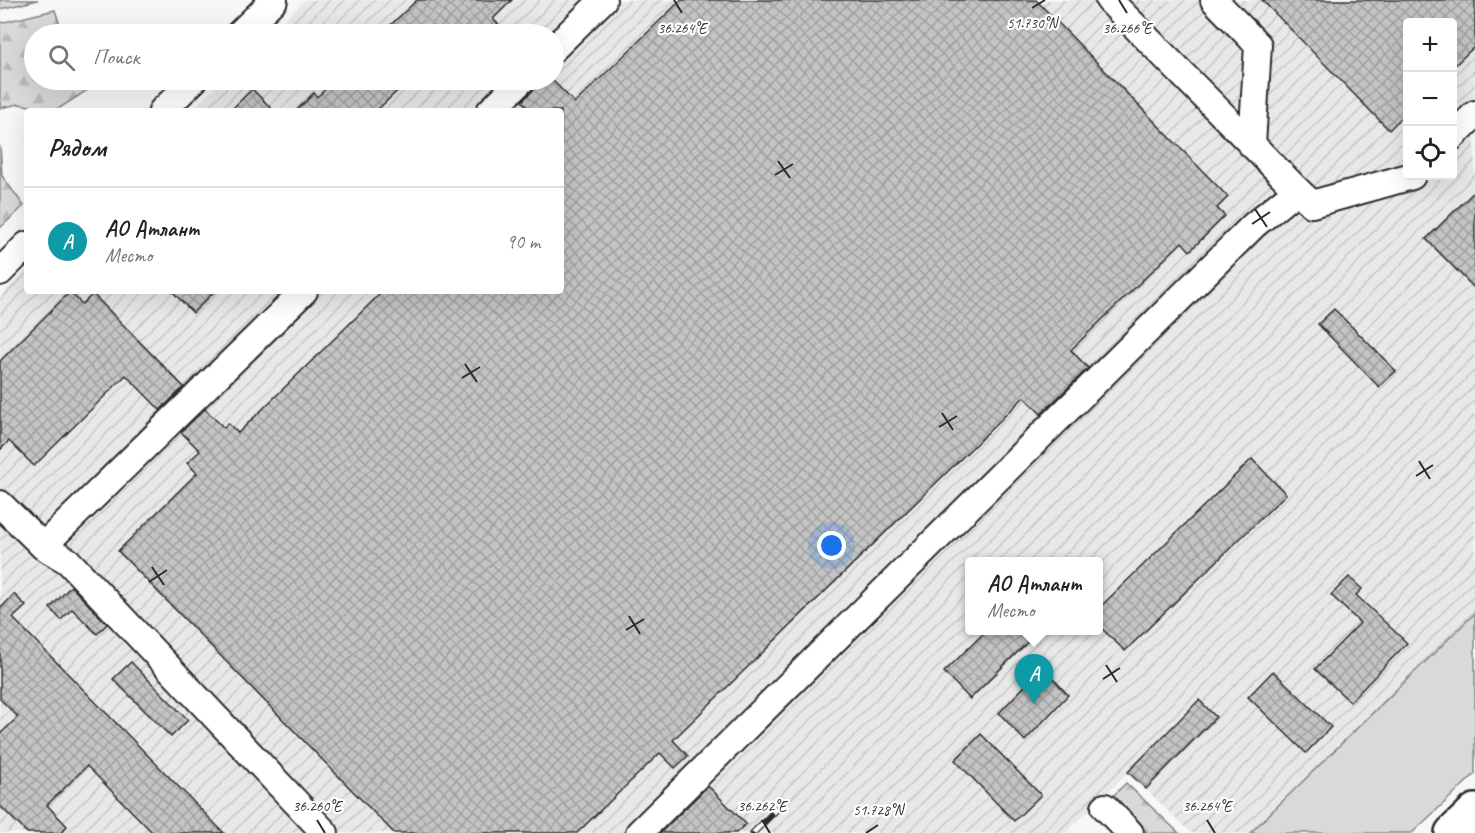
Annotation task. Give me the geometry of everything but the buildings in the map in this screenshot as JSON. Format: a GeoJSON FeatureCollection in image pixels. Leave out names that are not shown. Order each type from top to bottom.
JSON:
{"type":"FeatureCollection","features":[{"type":"Feature","properties":{"kind":"highway"},"geometry":{"type":"LineString","coordinates":[[1452,833],[1475,811]]}},
{"type":"Feature","properties":{"kind":"street"},"geometry":{"type":"LineString","coordinates":[[249,24],[274,0]]}},
{"type":"Feature","properties":{"kind":"street"},"geometry":{"type":"LineString","coordinates":[[564,38],[603,0]]}},
{"type":"Feature","properties":{"kind":"street"},"geometry":{"type":"LineString","coordinates":[[1109,0],[1312,204],[1403,179]]}},
{"type":"Feature","properties":{"kind":"street"},"geometry":{"type":"LineString","coordinates":[[1214,0],[1258,45],[1252,145]]}},
{"type":"Feature","properties":{"kind":"street"},"geometry":{"type":"LineString","coordinates":[[165,108],[184,90]]}},
{"type":"Feature","properties":{"kind":"street"},"geometry":{"type":"LineString","coordinates":[[493,108],[512,90]]}},
{"type":"Feature","properties":{"kind":"street"},"geometry":{"type":"LineString","coordinates":[[1457,132],[1475,114]]}},
{"type":"Feature","properties":{"kind":"street"},"geometry":{"type":"LineString","coordinates":[[639,833],[1254,225],[1297,190]]}},
{"type":"Feature","properties":{"kind":"street"},"geometry":{"type":"LineString","coordinates":[[0,272],[24,248]]}},
{"type":"Feature","properties":{"kind":"street"},"geometry":{"type":"LineString","coordinates":[[43,546],[301,294]]}},
{"type":"Feature","properties":{"kind":"street"},"geometry":{"type":"LineString","coordinates":[[0,504],[43,546],[68,561],[325,833]]}},
{"type":"Feature","properties":{"kind":"street"},"geometry":{"type":"LineString","coordinates":[[1105,807],[1130,833]]}},
{"type":"Feature","properties":{"kind":"shaded area"},"geometry":{"type":"Polygon","coordinates":[[[305,0],[1475,0],[1475,613],[1250,833],[1191,833],[1128,772],[1066,833],[0,833],[0,296],[24,273],[24,294],[564,294],[564,108],[194,108],[213,90],[564,90],[564,24],[280,24],[305,0]]]}},
{"type":"Feature","properties":{"kind":"green space"},"geometry":{"type":"Polygon","coordinates":[[[0,0],[38,0],[0,9],[0,0]]]}},
{"type":"Feature","properties":{"kind":"green space"},"geometry":{"type":"Polygon","coordinates":[[[55,10],[60,24],[24,24],[24,90],[88,90],[60,108],[40,108],[19,104],[0,108],[0,23],[55,10]]]}},
{"type":"Feature","properties":{"kind":"green space"},"geometry":{"type":"Polygon","coordinates":[[[0,146],[2,176],[24,206],[0,228],[0,146]]]}},
{"type":"Feature","properties":{"kind":"green space"},"geometry":{"type":"Polygon","coordinates":[[[1475,613],[1475,774],[1412,833],[1250,833],[1475,613]]]}},
{"type":"Feature","properties":{"kind":"green space"},"geometry":{"type":"Polygon","coordinates":[[[1126,783],[1179,833],[1147,833],[1111,798],[1126,783]]]}},
{"type":"Feature","properties":{"kind":"railway"},"geometry":{"type":"LineString","coordinates":[[753,833],[785,801]]}},
{"type":"Feature","properties":{"kind":"place","name":"АО Атлант"},"geometry":{"type":"Point","coordinates":[1034,704]}}]}
